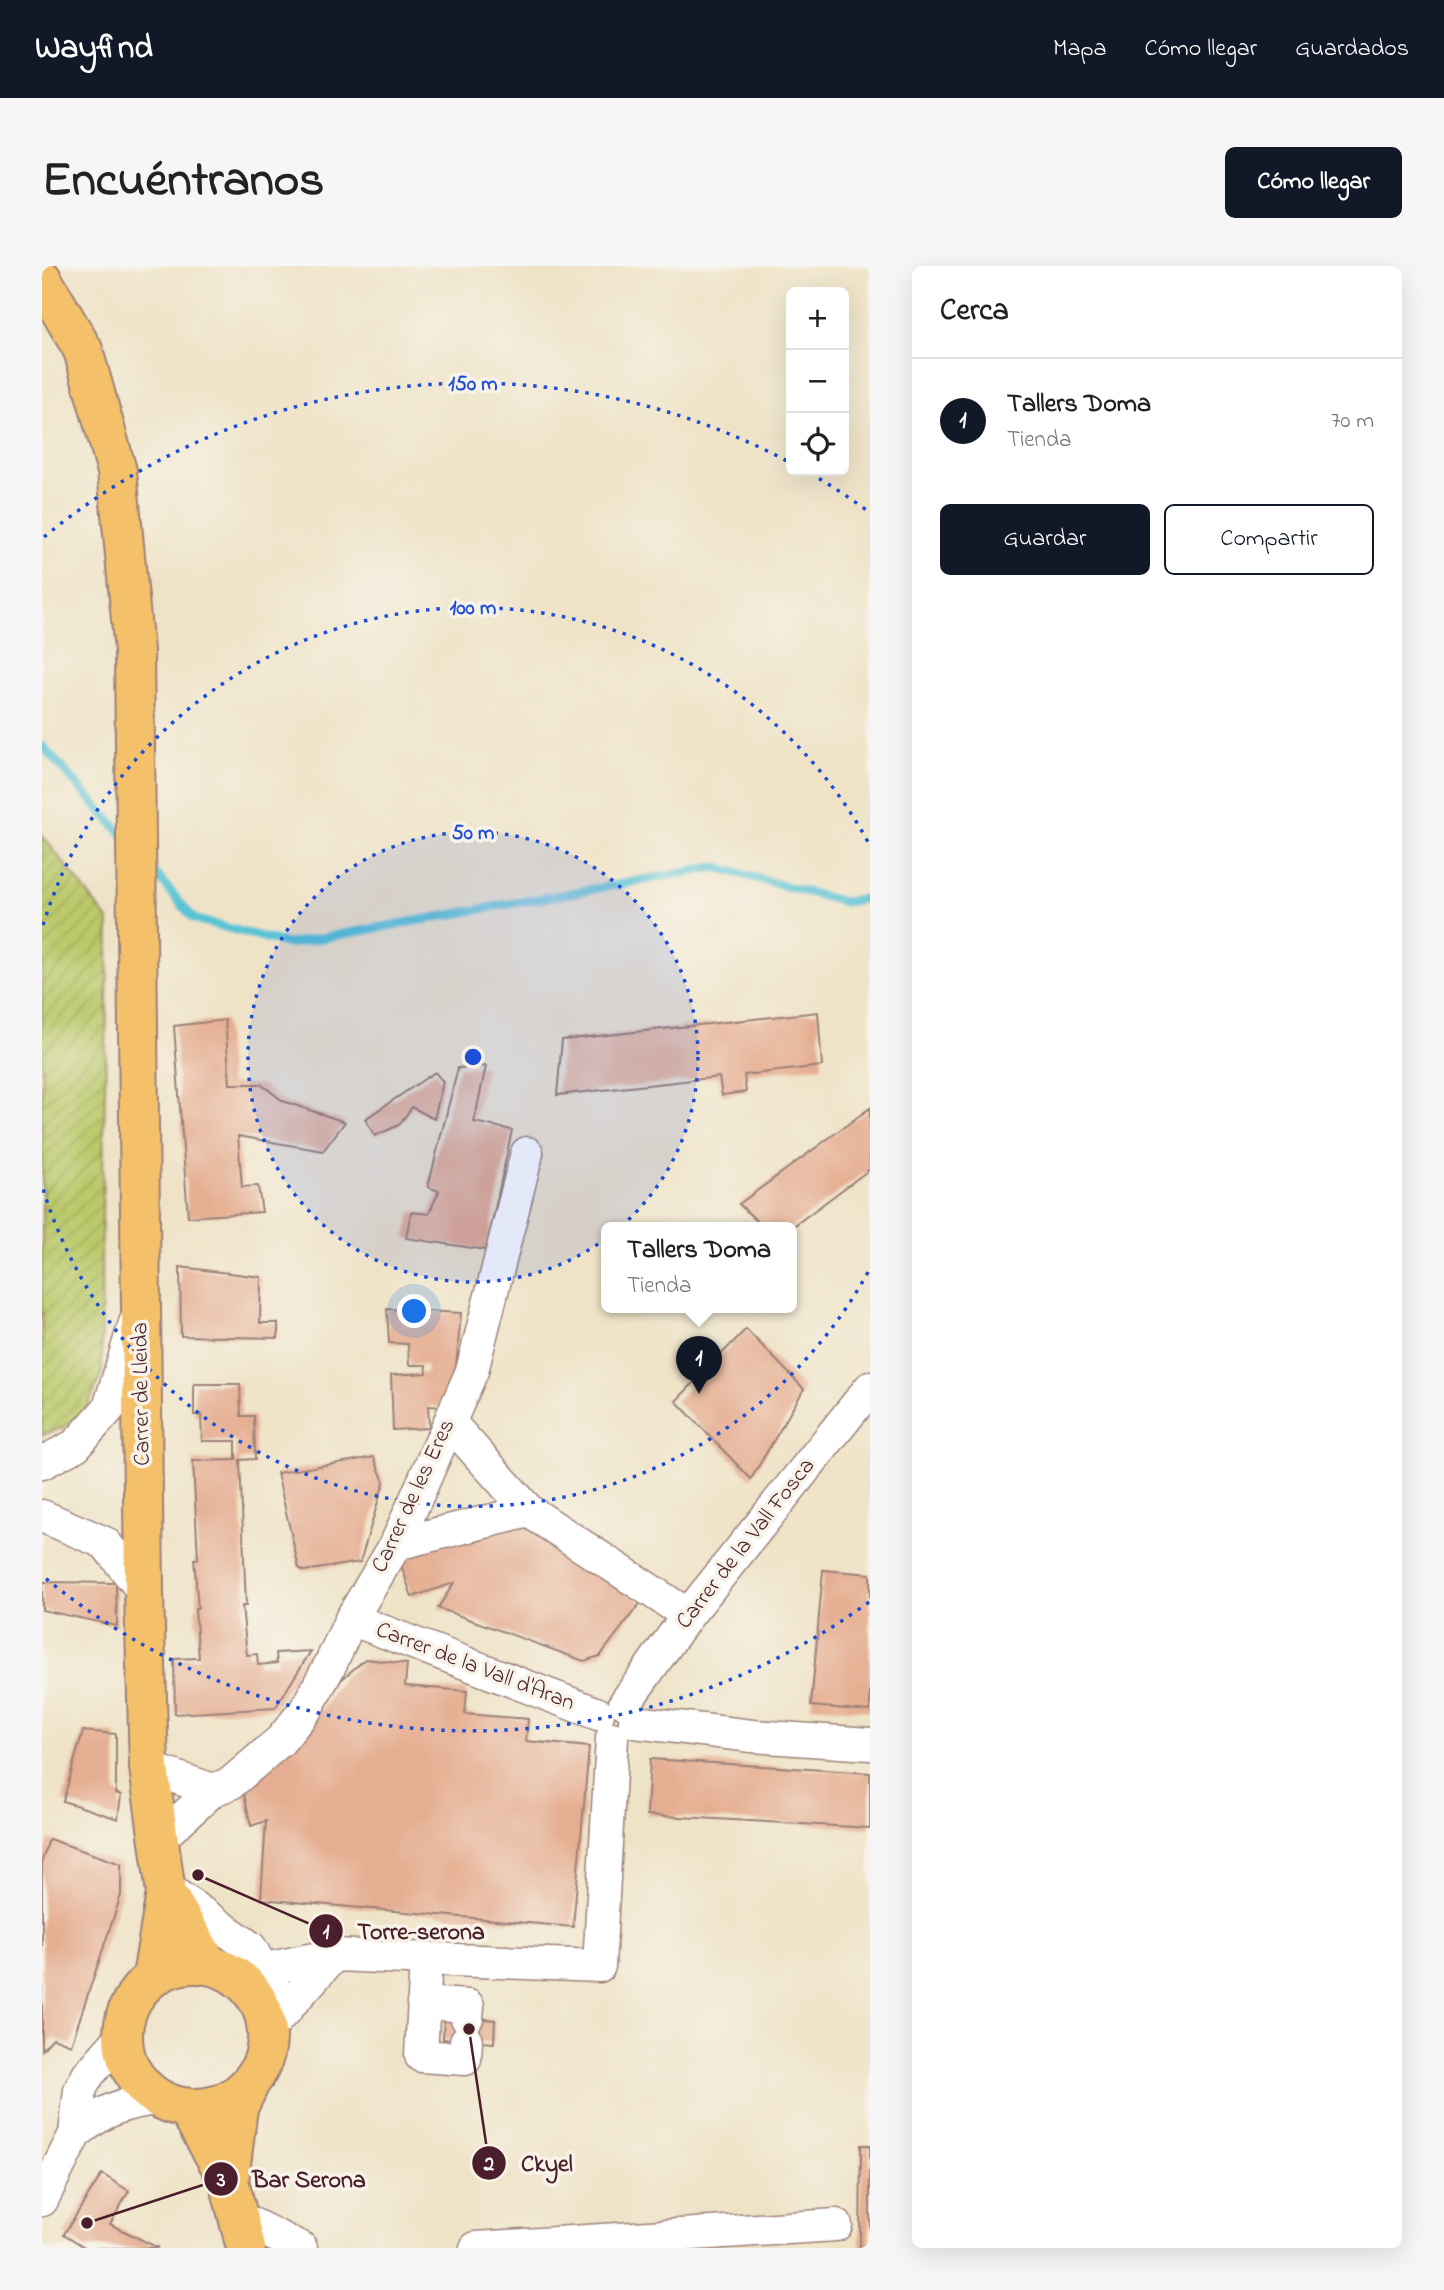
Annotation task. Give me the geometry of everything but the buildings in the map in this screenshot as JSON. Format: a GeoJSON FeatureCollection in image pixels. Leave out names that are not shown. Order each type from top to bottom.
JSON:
{"type":"FeatureCollection","features":[{"type":"Feature","properties":{"kind":"main road","name":"Carrer de Lleida"},"geometry":{"type":"LineString","coordinates":[[42,279],[83,350],[117,471],[134,652],[138,809],[144,1592],[149,1768],[157,1841],[166,1890],[152,1977]]}},
{"type":"Feature","properties":{"kind":"main road","name":"Carrer de Lleida"},"geometry":{"type":"LineString","coordinates":[[166,1890],[236,1970]]}},
{"type":"Feature","properties":{"kind":"main road"},"geometry":{"type":"LineString","coordinates":[[238,2215],[238,2108],[264,2059],[277,2020],[236,1970],[170,1968],[152,1977],[131,2003],[123,2035],[125,2054],[132,2072],[144,2088],[173,2104],[210,2107],[231,2099],[249,2085]]}},
{"type":"Feature","properties":{"kind":"main road"},"geometry":{"type":"LineString","coordinates":[[173,2104],[238,2215]]}},
{"type":"Feature","properties":{"kind":"street","name":"Carrer de les Eres"},"geometry":{"type":"LineString","coordinates":[[157,1841],[213,1790],[231,1783],[281,1740],[306,1709],[351,1619],[396,1544],[472,1371],[527,1153]]}},
{"type":"Feature","properties":{"kind":"street"},"geometry":{"type":"LineString","coordinates":[[42,1463],[76,1445],[109,1408],[140,1305]]}},
{"type":"Feature","properties":{"kind":"street","name":"Carrer de la Vall Fosca"},"geometry":{"type":"LineString","coordinates":[[617,1719],[688,1615],[870,1388]]}},
{"type":"Feature","properties":{"kind":"street"},"geometry":{"type":"LineString","coordinates":[[450,1423],[529,1511],[688,1615]]}},
{"type":"Feature","properties":{"kind":"street"},"geometry":{"type":"LineString","coordinates":[[396,1544],[529,1511]]}},
{"type":"Feature","properties":{"kind":"street"},"geometry":{"type":"LineString","coordinates":[[42,1516],[105,1543],[144,1592]]}},
{"type":"Feature","properties":{"kind":"street","name":"Carrer de la Vall d'Aran"},"geometry":{"type":"LineString","coordinates":[[351,1619],[617,1719],[752,1736],[870,1744]]}},
{"type":"Feature","properties":{"kind":"street"},"geometry":{"type":"LineString","coordinates":[[236,1970],[334,1955],[599,1966],[617,1719]]}},
{"type":"Feature","properties":{"kind":"street"},"geometry":{"type":"LineString","coordinates":[[149,1768],[213,1790]]}},
{"type":"Feature","properties":{"kind":"street"},"geometry":{"type":"LineString","coordinates":[[166,1890],[250,1947],[236,1970]]}},
{"type":"Feature","properties":{"kind":"street"},"geometry":{"type":"LineString","coordinates":[[277,2020],[334,1955]]}},
{"type":"Feature","properties":{"kind":"street"},"geometry":{"type":"LineString","coordinates":[[423,2003],[468,2006],[465,2059],[421,2056],[423,2003],[426,1957]]}},
{"type":"Feature","properties":{"kind":"street"},"geometry":{"type":"LineString","coordinates":[[42,2200],[75,2134],[80,2090],[88,2075],[123,2035]]}},
{"type":"Feature","properties":{"kind":"street"},"geometry":{"type":"LineString","coordinates":[[75,2134],[95,2117],[130,2101],[173,2104]]}},
{"type":"Feature","properties":{"kind":"street"},"geometry":{"type":"LineString","coordinates":[[238,2215],[302,2248]]}},
{"type":"Feature","properties":{"kind":"street"},"geometry":{"type":"LineString","coordinates":[[477,2248],[836,2225]]}},
{"type":"Feature","properties":{"kind":"green space"},"geometry":{"type":"Polygon","coordinates":[[[42,835],[109,921],[101,1257],[102,1375],[85,1411],[64,1427],[42,1435],[42,835]]]}},
{"type":"Feature","properties":{"kind":"waterway"},"geometry":{"type":"LineString","coordinates":[[42,746],[124,836]]}},
{"type":"Feature","properties":{"kind":"waterway"},"geometry":{"type":"LineString","coordinates":[[149,866],[194,919],[288,944],[715,867],[844,902],[870,898]]}},
{"type":"Feature","properties":{"kind":"place","name":"Tallers Doma"},"geometry":{"type":"Point","coordinates":[699,1394]}},
{"type":"Feature","properties":{"kind":"place","name":"Torre-serona"},"geometry":{"type":"Point","coordinates":[198,1875]}},
{"type":"Feature","properties":{"kind":"place","name":"Ckyel"},"geometry":{"type":"Point","coordinates":[469,2029]}},
{"type":"Feature","properties":{"kind":"place","name":"Bar Serona"},"geometry":{"type":"Point","coordinates":[87,2223]}}]}
